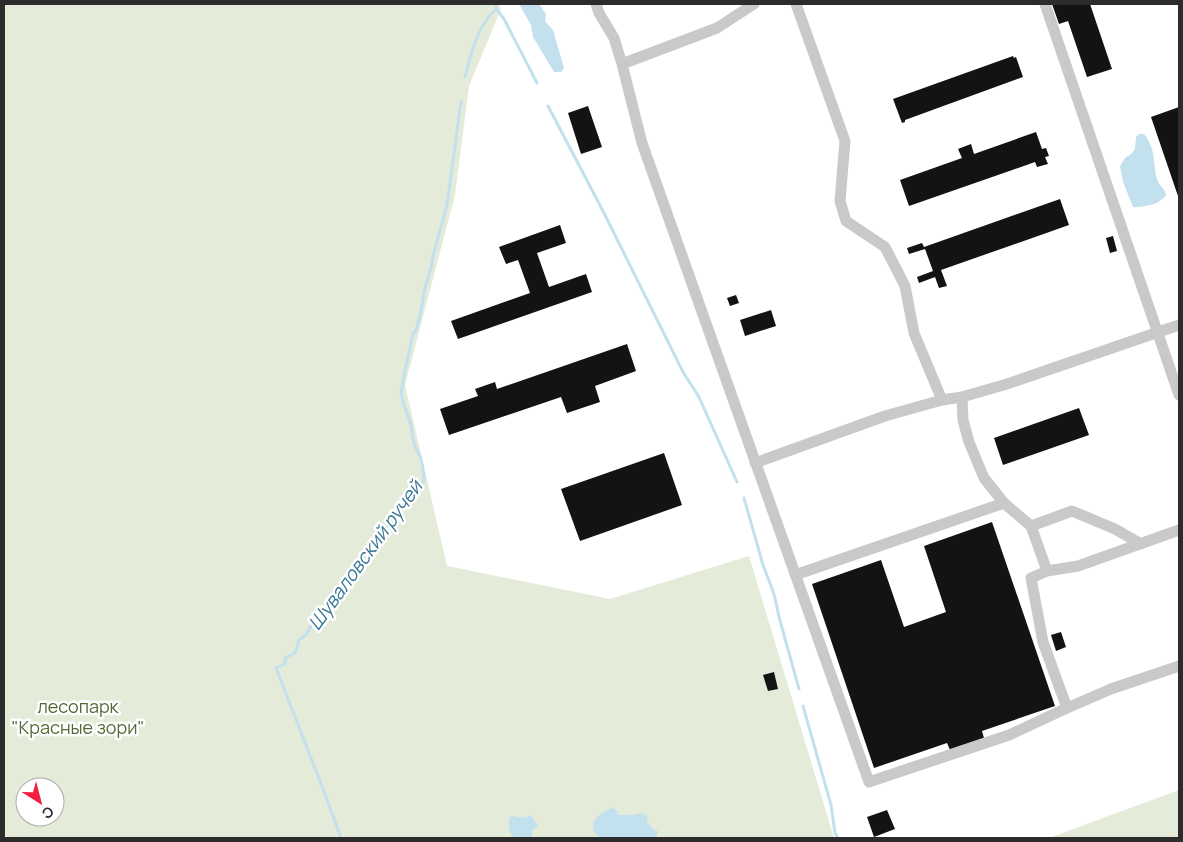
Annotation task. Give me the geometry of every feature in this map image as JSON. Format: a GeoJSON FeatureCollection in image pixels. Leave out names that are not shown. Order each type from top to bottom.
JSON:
{"type":"FeatureCollection","features":[{"type":"Feature","properties":{"kind":"lane"},"geometry":{"type":"LineString","coordinates":[[596,4],[599,13],[614,38],[642,143],[869,782],[1009,735],[1111,689],[1179,666]]}},
{"type":"Feature","properties":{"kind":"lane"},"geometry":{"type":"LineString","coordinates":[[622,64],[717,28],[754,4]]}},
{"type":"Feature","properties":{"kind":"lane"},"geometry":{"type":"LineString","coordinates":[[796,4],[845,141],[840,201],[846,221],[885,247],[905,286],[914,334],[942,400]]}},
{"type":"Feature","properties":{"kind":"lane"},"geometry":{"type":"LineString","coordinates":[[1045,4],[1179,395]]}},
{"type":"Feature","properties":{"kind":"lane"},"geometry":{"type":"LineString","coordinates":[[755,463],[885,416],[1007,384],[1179,325]]}},
{"type":"Feature","properties":{"kind":"lane"},"geometry":{"type":"LineString","coordinates":[[962,397],[964,420],[969,442],[984,478],[1004,504],[1031,526],[1047,571]]}},
{"type":"Feature","properties":{"kind":"lane"},"geometry":{"type":"LineString","coordinates":[[795,575],[1004,504]]}},
{"type":"Feature","properties":{"kind":"lane"},"geometry":{"type":"LineString","coordinates":[[1031,526],[1072,511],[1115,529],[1141,544]]}},
{"type":"Feature","properties":{"kind":"lane"},"geometry":{"type":"LineString","coordinates":[[1066,708],[1043,642],[1031,578],[1047,571],[1078,566],[1179,530]]}},
{"type":"Feature","properties":{"kind":"green space","name":"лесопарк \"Красные зори\""},"geometry":{"type":"Polygon","coordinates":[[[4,4],[499,4],[501,9],[469,86],[455,195],[405,385],[447,566],[610,599],[749,556],[834,838],[4,838],[4,4]]]}},
{"type":"Feature","properties":{"kind":"green space"},"geometry":{"type":"Polygon","coordinates":[[[1179,790],[1179,838],[1049,838],[1179,790]]]}},
{"type":"Feature","properties":{"kind":"water"},"geometry":{"type":"Polygon","coordinates":[[[519,4],[539,4],[546,14],[545,21],[553,30],[564,68],[561,72],[554,72],[533,37],[531,25],[519,4]]]}},
{"type":"Feature","properties":{"kind":"water"},"geometry":{"type":"Polygon","coordinates":[[[1139,134],[1144,134],[1151,146],[1157,179],[1166,195],[1156,203],[1133,207],[1123,182],[1120,166],[1125,158],[1135,149],[1136,137],[1139,134]]]}},
{"type":"Feature","properties":{"kind":"water"},"geometry":{"type":"Polygon","coordinates":[[[614,807],[619,815],[642,813],[647,816],[647,822],[654,830],[658,831],[656,838],[600,838],[594,832],[594,821],[599,815],[614,807]]]}},
{"type":"Feature","properties":{"kind":"water"},"geometry":{"type":"Polygon","coordinates":[[[531,815],[538,826],[531,832],[533,838],[514,838],[509,828],[510,817],[524,818],[531,815]]]}},
{"type":"Feature","properties":{"kind":"building"},"geometry":{"type":"Polygon","coordinates":[[[1052,4],[1090,4],[1112,69],[1087,77],[1068,21],[1059,24],[1052,4]]]}},
{"type":"Feature","properties":{"kind":"building"},"geometry":{"type":"Polygon","coordinates":[[[1013,56],[1014,58],[1016,57],[1023,77],[905,120],[902,123],[893,99],[1013,56]]]}},
{"type":"Feature","properties":{"kind":"building"},"geometry":{"type":"Polygon","coordinates":[[[588,106],[602,147],[581,154],[568,113],[588,106]]]}},
{"type":"Feature","properties":{"kind":"building"},"geometry":{"type":"Polygon","coordinates":[[[1179,107],[1179,199],[1151,117],[1179,107]]]}},
{"type":"Feature","properties":{"kind":"building"},"geometry":{"type":"Polygon","coordinates":[[[1036,132],[1042,149],[1046,148],[1049,156],[1045,157],[1048,164],[1037,167],[1035,162],[909,206],[900,180],[962,158],[958,149],[971,144],[974,154],[1036,132]]]}},
{"type":"Feature","properties":{"kind":"building"},"geometry":{"type":"Polygon","coordinates":[[[1060,199],[1069,225],[941,270],[947,286],[939,288],[935,277],[919,283],[917,277],[933,271],[925,249],[909,254],[907,248],[922,243],[924,247],[1060,199]]]}},
{"type":"Feature","properties":{"kind":"building"},"geometry":{"type":"Polygon","coordinates":[[[560,225],[566,243],[537,253],[549,287],[586,274],[592,292],[458,339],[451,321],[530,293],[518,260],[506,264],[499,247],[560,225]]]}},
{"type":"Feature","properties":{"kind":"building"},"geometry":{"type":"Polygon","coordinates":[[[1113,236],[1117,251],[1110,253],[1106,238],[1113,236]]]}},
{"type":"Feature","properties":{"kind":"building"},"geometry":{"type":"Polygon","coordinates":[[[736,295],[739,303],[730,306],[727,298],[736,295]]]}},
{"type":"Feature","properties":{"kind":"building"},"geometry":{"type":"Polygon","coordinates":[[[771,310],[776,326],[745,336],[740,320],[771,310]]]}},
{"type":"Feature","properties":{"kind":"building"},"geometry":{"type":"Polygon","coordinates":[[[627,344],[636,371],[595,386],[600,402],[567,413],[561,397],[449,435],[440,409],[478,396],[475,389],[495,382],[497,389],[627,344]]]}},
{"type":"Feature","properties":{"kind":"building"},"geometry":{"type":"Polygon","coordinates":[[[1079,408],[1089,435],[1003,465],[994,438],[1079,408]]]}},
{"type":"Feature","properties":{"kind":"building"},"geometry":{"type":"Polygon","coordinates":[[[664,453],[682,505],[580,541],[561,489],[664,453]]]}},
{"type":"Feature","properties":{"kind":"building"},"geometry":{"type":"Polygon","coordinates":[[[992,522],[1055,706],[982,731],[984,738],[950,750],[947,743],[874,768],[812,584],[881,560],[904,627],[946,612],[924,546],[992,522]]]}},
{"type":"Feature","properties":{"kind":"building"},"geometry":{"type":"Polygon","coordinates":[[[1061,632],[1066,647],[1056,651],[1051,635],[1061,632]]]}},
{"type":"Feature","properties":{"kind":"building"},"geometry":{"type":"Polygon","coordinates":[[[774,672],[778,689],[768,691],[763,675],[774,672]]]}},
{"type":"Feature","properties":{"kind":"building"},"geometry":{"type":"Polygon","coordinates":[[[887,810],[895,829],[874,837],[867,817],[887,810]]]}},
{"type":"Feature","properties":{"kind":"waterway"},"geometry":{"type":"LineString","coordinates":[[496,4],[496,9],[504,19],[537,83]]}},
{"type":"Feature","properties":{"kind":"waterway"},"geometry":{"type":"LineString","coordinates":[[465,77],[479,32],[496,9]]}},
{"type":"Feature","properties":{"kind":"waterway","name":"Шуваловский ручей"},"geometry":{"type":"LineString","coordinates":[[341,838],[276,668],[285,664],[285,658],[295,653],[299,640],[306,635],[316,617],[322,614],[323,609],[327,607],[332,598],[338,595],[350,575],[379,539],[383,531],[401,512],[408,497],[416,491],[424,480],[422,462],[416,450],[412,428],[401,394],[413,334],[420,316],[425,288],[447,205],[461,102]]}},
{"type":"Feature","properties":{"kind":"waterway"},"geometry":{"type":"LineString","coordinates":[[548,106],[604,213],[683,372],[699,397],[737,482]]}},
{"type":"Feature","properties":{"kind":"waterway"},"geometry":{"type":"LineString","coordinates":[[744,498],[763,565],[774,594],[799,689]]}},
{"type":"Feature","properties":{"kind":"waterway"},"geometry":{"type":"LineString","coordinates":[[803,706],[831,805],[835,833],[838,838]]}}]}
